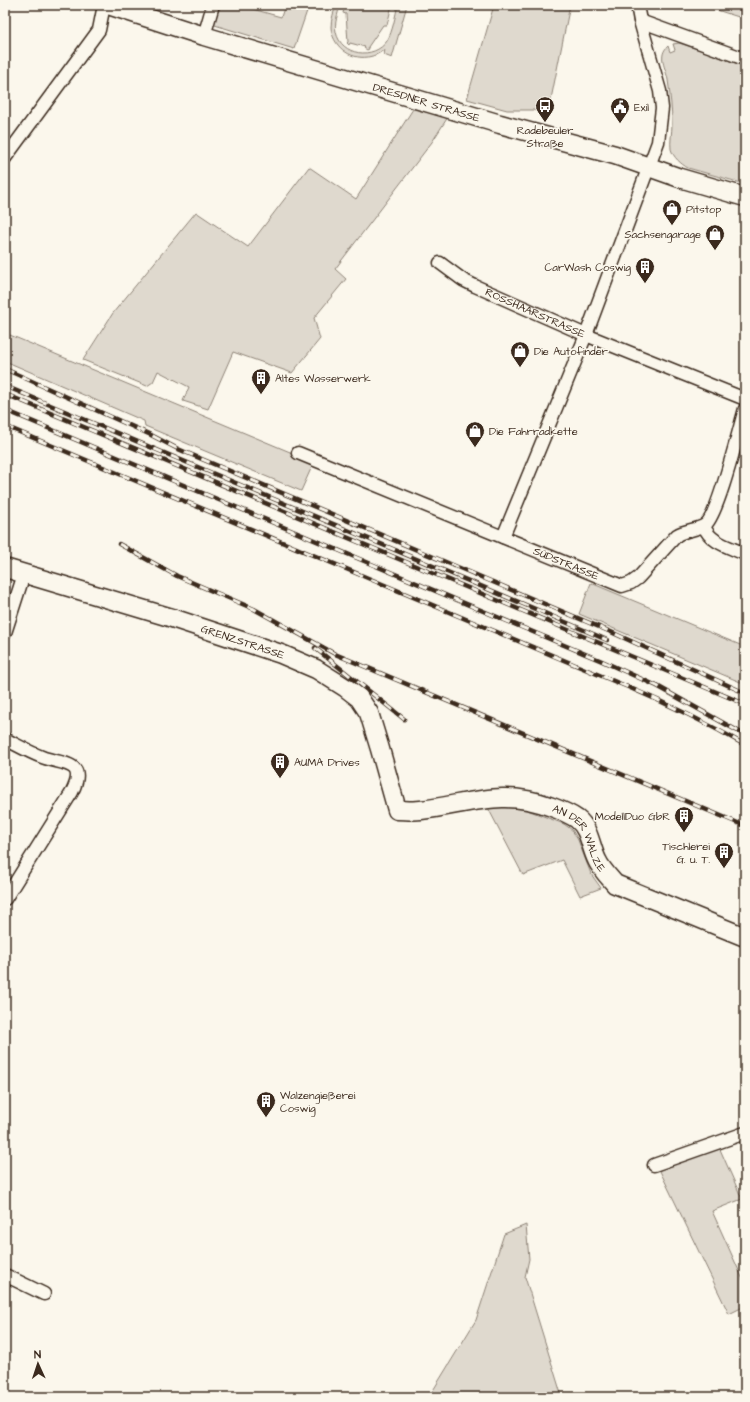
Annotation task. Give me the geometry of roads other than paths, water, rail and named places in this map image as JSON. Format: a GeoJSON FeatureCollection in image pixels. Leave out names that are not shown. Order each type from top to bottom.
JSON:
{"type":"FeatureCollection","features":[{"type":"Feature","properties":{"kind":"street"},"geometry":{"type":"LineString","coordinates":[[5,158],[99,30],[104,5]]}},
{"type":"Feature","properties":{"kind":"street","name":"DRESDNER STRASSE"},"geometry":{"type":"LineString","coordinates":[[108,5],[204,36],[500,124],[615,155],[680,178],[745,197]]}},
{"type":"Feature","properties":{"kind":"street"},"geometry":{"type":"LineString","coordinates":[[204,36],[213,5]]}},
{"type":"Feature","properties":{"kind":"street"},"geometry":{"type":"LineString","coordinates":[[503,537],[586,335],[658,142],[662,108],[660,91],[636,5]]}},
{"type":"Feature","properties":{"kind":"street"},"geometry":{"type":"LineString","coordinates":[[640,21],[745,60]]}},
{"type":"Feature","properties":{"kind":"street","name":"ROSSHAARSTRASSE"},"geometry":{"type":"LineString","coordinates":[[440,263],[463,280],[475,286],[586,335],[745,399]]}},
{"type":"Feature","properties":{"kind":"street"},"geometry":{"type":"LineString","coordinates":[[745,409],[717,503],[710,521],[704,526],[706,533],[711,538],[745,554]]}},
{"type":"Feature","properties":{"kind":"street","name":"SÜDSTRASSE"},"geometry":{"type":"LineString","coordinates":[[298,453],[622,586],[631,583],[638,578],[677,535],[704,526]]}},
{"type":"Feature","properties":{"kind":"street","name":"GRENZSTRASSE"},"geometry":{"type":"LineString","coordinates":[[5,568],[108,598],[281,654],[316,669],[359,698],[369,713],[397,810]]}},
{"type":"Feature","properties":{"kind":"street"},"geometry":{"type":"LineString","coordinates":[[5,633],[24,574]]}},
{"type":"Feature","properties":{"kind":"street"},"geometry":{"type":"LineString","coordinates":[[5,739],[44,758],[64,762],[72,766],[77,775],[77,782],[72,792],[5,899]]}},
{"type":"Feature","properties":{"kind":"street","name":"AN DER WALZE"},"geometry":{"type":"LineString","coordinates":[[397,810],[420,811],[478,799],[506,797],[537,801],[578,820],[589,836],[596,859],[615,884],[745,937]]}},
{"type":"Feature","properties":{"kind":"street"},"geometry":{"type":"LineString","coordinates":[[654,1165],[745,1133]]}},
{"type":"Feature","properties":{"kind":"street"},"geometry":{"type":"LineString","coordinates":[[5,1275],[44,1294]]}},
{"type":"Feature","properties":{"kind":"railway"},"geometry":{"type":"LineString","coordinates":[[5,369],[151,435],[178,449],[611,632],[745,693]]}},
{"type":"Feature","properties":{"kind":"railway"},"geometry":{"type":"LineString","coordinates":[[5,386],[607,640]]}},
{"type":"Feature","properties":{"kind":"railway"},"geometry":{"type":"LineString","coordinates":[[5,394],[745,704]]}},
{"type":"Feature","properties":{"kind":"railway"},"geometry":{"type":"LineString","coordinates":[[5,410],[602,661],[657,686],[745,735]]}},
{"type":"Feature","properties":{"kind":"railway"},"geometry":{"type":"LineString","coordinates":[[5,426],[628,687],[687,714],[745,745]]}},
{"type":"Feature","properties":{"kind":"railway"},"geometry":{"type":"LineString","coordinates":[[119,544],[177,576],[254,609],[335,654],[745,826]]}},
{"type":"Feature","properties":{"kind":"railway"},"geometry":{"type":"LineString","coordinates":[[315,648],[404,719]]}},
{"type":"Feature","properties":{"kind":"place","name":"Radebeuler Straße"},"geometry":{"type":"Point","coordinates":[545,123]}},
{"type":"Feature","properties":{"kind":"place","name":"Exil"},"geometry":{"type":"Point","coordinates":[620,124]}},
{"type":"Feature","properties":{"kind":"place","name":"Pitstop"},"geometry":{"type":"Point","coordinates":[672,226]}},
{"type":"Feature","properties":{"kind":"place","name":"Sachsengarage"},"geometry":{"type":"Point","coordinates":[715,251]}},
{"type":"Feature","properties":{"kind":"place","name":"CarWash Coswig"},"geometry":{"type":"Point","coordinates":[645,284]}},
{"type":"Feature","properties":{"kind":"place","name":"Die Autofinder"},"geometry":{"type":"Point","coordinates":[520,368]}},
{"type":"Feature","properties":{"kind":"place","name":"Altes Wasserwerk"},"geometry":{"type":"Point","coordinates":[261,395]}},
{"type":"Feature","properties":{"kind":"place","name":"Die Fahrradkette"},"geometry":{"type":"Point","coordinates":[475,448]}},
{"type":"Feature","properties":{"kind":"place","name":"AUMA Drives"},"geometry":{"type":"Point","coordinates":[280,779]}},
{"type":"Feature","properties":{"kind":"place","name":"ModellDuo GbR"},"geometry":{"type":"Point","coordinates":[684,833]}},
{"type":"Feature","properties":{"kind":"place","name":"Tischlerei G. u. T."},"geometry":{"type":"Point","coordinates":[724,869]}},
{"type":"Feature","properties":{"kind":"place","name":"Walzengießerei Coswig"},"geometry":{"type":"Point","coordinates":[266,1118]}}]}
